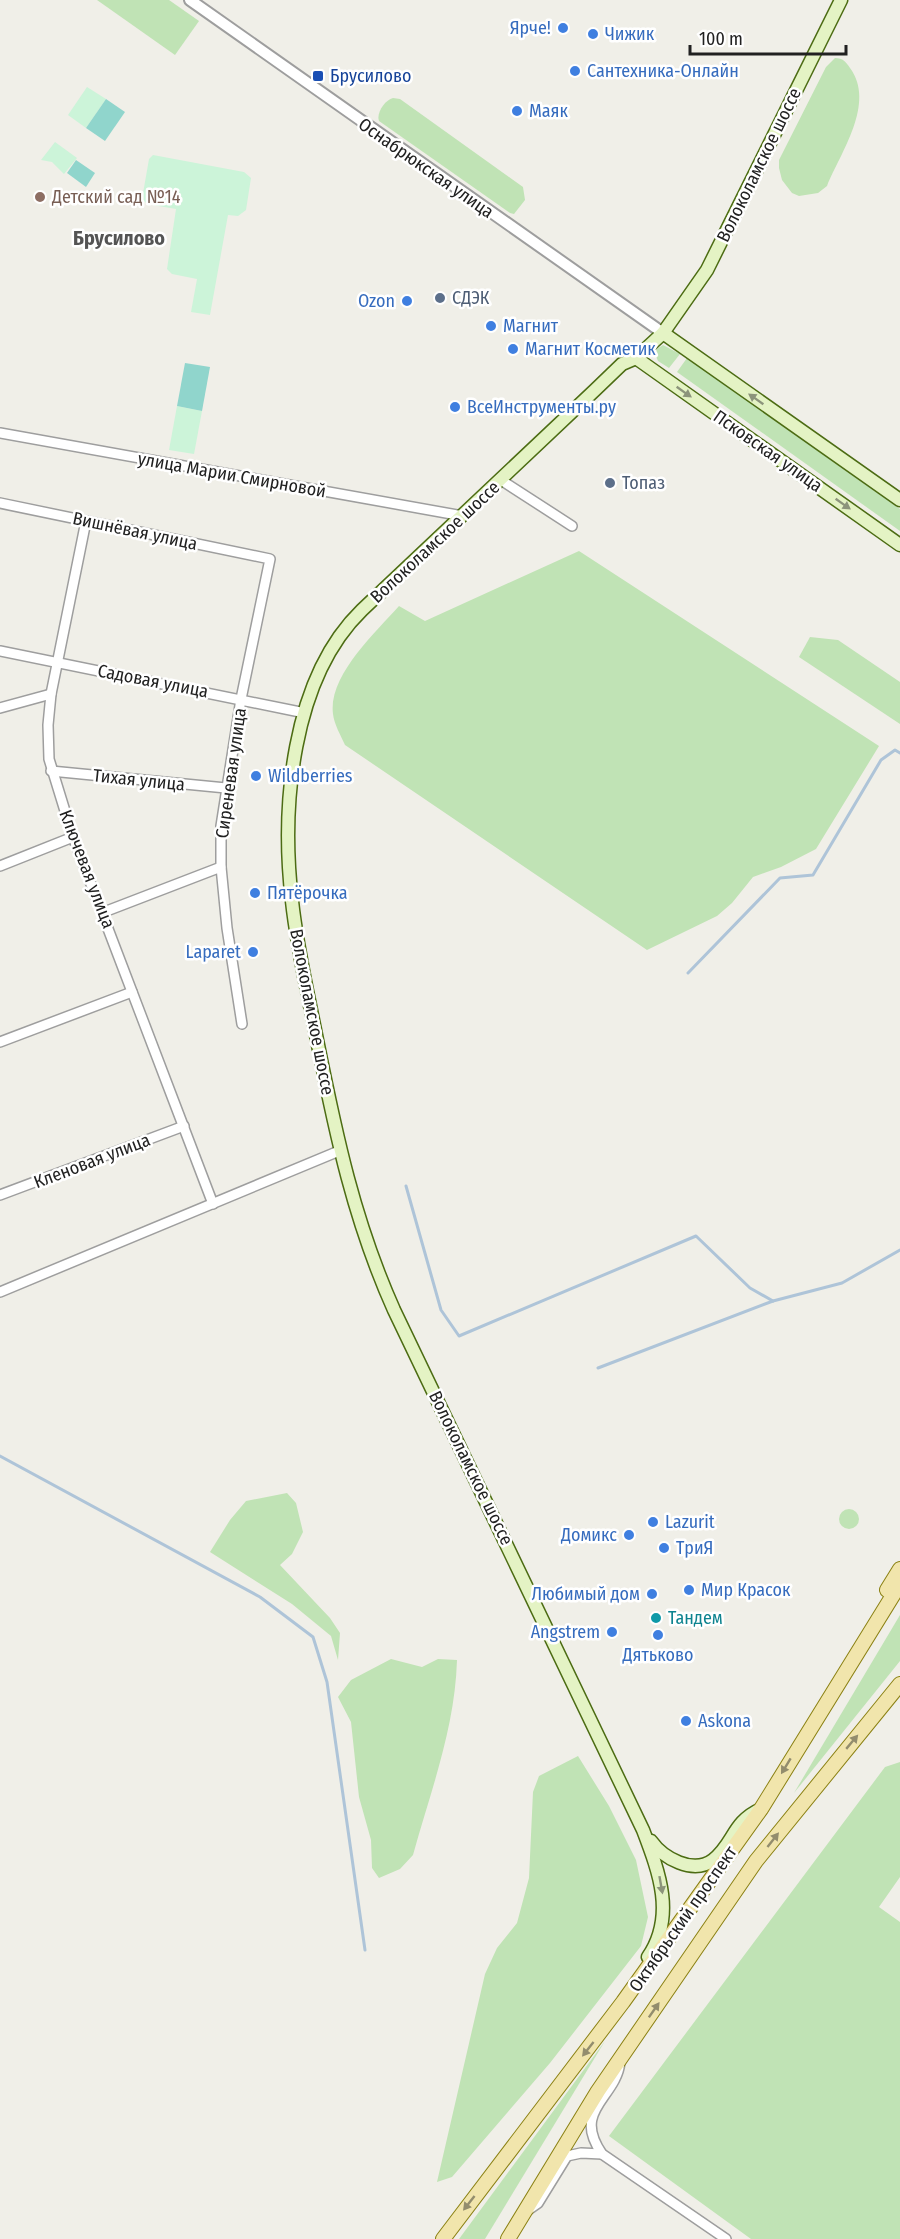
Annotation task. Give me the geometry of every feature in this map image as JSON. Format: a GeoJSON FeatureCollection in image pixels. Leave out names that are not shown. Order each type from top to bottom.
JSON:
{"type":"FeatureCollection","features":[{"type":"Feature","properties":{"kind":"main road","name":"Волоколамское шоссе"},"geometry":{"type":"LineString","coordinates":[[623,2002],[633,1980],[655,1946],[663,1915],[662,1884],[643,1830],[390,1302],[359,1222],[339,1150],[298,938],[290,884],[291,798],[305,714],[319,670],[342,632],[622,364],[636,358],[663,333],[707,270],[841,0]]}},
{"type":"Feature","properties":{"kind":"main road","name":"Псковская улица"},"geometry":{"type":"LineString","coordinates":[[663,333],[900,500]]}},
{"type":"Feature","properties":{"kind":"main road","name":"Псковская улица"},"geometry":{"type":"LineString","coordinates":[[636,358],[900,545]]}},
{"type":"Feature","properties":{"kind":"main road"},"geometry":{"type":"LineString","coordinates":[[868,1636],[875,1608],[900,1569]]}},
{"type":"Feature","properties":{"kind":"main road","name":"Октябрьский проспект"},"geometry":{"type":"LineString","coordinates":[[443,2239],[623,2002],[761,1809],[900,1584]]}},
{"type":"Feature","properties":{"kind":"main road","name":"Октябрьский проспект"},"geometry":{"type":"LineString","coordinates":[[508,2239],[621,2058],[756,1861],[900,1684]]}},
{"type":"Feature","properties":{"kind":"main road","name":"Волоколамское шоссе"},"geometry":{"type":"LineString","coordinates":[[643,1830],[655,1847],[668,1858],[684,1864],[701,1864],[715,1858],[745,1816],[761,1809]]}},
{"type":"Feature","properties":{"kind":"street","name":"Оснабрюкская улица"},"geometry":{"type":"LineString","coordinates":[[190,0],[663,333]]}},
{"type":"Feature","properties":{"kind":"street","name":"улица Марии Смирновой"},"geometry":{"type":"LineString","coordinates":[[0,433],[463,516]]}},
{"type":"Feature","properties":{"kind":"street"},"geometry":{"type":"LineString","coordinates":[[501,480],[572,526]]}},
{"type":"Feature","properties":{"kind":"street","name":"Вишнёвая улица"},"geometry":{"type":"LineString","coordinates":[[0,503],[270,559]]}},
{"type":"Feature","properties":{"kind":"street","name":"Ключевая улица"},"geometry":{"type":"LineString","coordinates":[[86,521],[51,694],[47,746],[51,771],[213,1204]]}},
{"type":"Feature","properties":{"kind":"street","name":"Сиреневая улица"},"geometry":{"type":"LineString","coordinates":[[242,1024],[227,928],[221,867],[221,826],[241,699],[270,559]]}},
{"type":"Feature","properties":{"kind":"street","name":"Садовая улица"},"geometry":{"type":"LineString","coordinates":[[0,651],[305,714]]}},
{"type":"Feature","properties":{"kind":"street"},"geometry":{"type":"LineString","coordinates":[[0,708],[51,694]]}},
{"type":"Feature","properties":{"kind":"street","name":"Тихая улица"},"geometry":{"type":"LineString","coordinates":[[51,771],[226,788]]}},
{"type":"Feature","properties":{"kind":"street"},"geometry":{"type":"LineString","coordinates":[[0,866],[74,837]]}},
{"type":"Feature","properties":{"kind":"street"},"geometry":{"type":"LineString","coordinates":[[104,912],[221,867]]}},
{"type":"Feature","properties":{"kind":"street"},"geometry":{"type":"LineString","coordinates":[[0,1042],[132,992]]}},
{"type":"Feature","properties":{"kind":"street","name":"Кленовая улица"},"geometry":{"type":"LineString","coordinates":[[0,1195],[184,1126]]}},
{"type":"Feature","properties":{"kind":"street"},"geometry":{"type":"LineString","coordinates":[[0,1292],[339,1150]]}},
{"type":"Feature","properties":{"kind":"street"},"geometry":{"type":"LineString","coordinates":[[621,2058],[619,2072],[591,2115],[594,2139],[602,2154],[726,2239]]}},
{"type":"Feature","properties":{"kind":"street"},"geometry":{"type":"LineString","coordinates":[[523,2213],[538,2203],[567,2156],[580,2152],[602,2154]]}},
{"type":"Feature","properties":{"kind":"green space"},"geometry":{"type":"Polygon","coordinates":[[[97,0],[169,0],[199,21],[175,55],[97,0]]]}},
{"type":"Feature","properties":{"kind":"green space"},"geometry":{"type":"Polygon","coordinates":[[[835,58],[846,62],[857,82],[858,112],[854,127],[827,186],[818,193],[799,196],[792,193],[782,180],[779,160],[826,67],[835,58]]]}},
{"type":"Feature","properties":{"kind":"green space"},"geometry":{"type":"Polygon","coordinates":[[[87,87],[106,99],[86,128],[68,115],[87,87]]]}},
{"type":"Feature","properties":{"kind":"green space"},"geometry":{"type":"Polygon","coordinates":[[[393,98],[400,99],[523,187],[525,200],[514,214],[379,121],[382,107],[393,98]]]}},
{"type":"Feature","properties":{"kind":"green space"},"geometry":{"type":"Polygon","coordinates":[[[55,142],[77,158],[64,174],[52,162],[41,160],[55,142]]]}},
{"type":"Feature","properties":{"kind":"green space"},"geometry":{"type":"Polygon","coordinates":[[[153,155],[244,172],[251,178],[246,210],[238,216],[228,215],[210,315],[191,312],[197,279],[172,274],[167,269],[176,209],[147,204],[142,199],[149,159],[153,155]]]}},
{"type":"Feature","properties":{"kind":"green space"},"geometry":{"type":"Polygon","coordinates":[[[663,345],[680,354],[669,368],[658,361],[655,354],[657,349],[663,345]]]}},
{"type":"Feature","properties":{"kind":"green space"},"geometry":{"type":"Polygon","coordinates":[[[687,358],[900,509],[900,531],[677,372],[687,358]]]}},
{"type":"Feature","properties":{"kind":"green space"},"geometry":{"type":"Polygon","coordinates":[[[177,406],[202,411],[194,454],[169,450],[177,406]]]}},
{"type":"Feature","properties":{"kind":"green space"},"geometry":{"type":"Polygon","coordinates":[[[579,551],[879,746],[816,849],[781,867],[753,877],[732,903],[717,916],[647,950],[345,745],[333,714],[333,700],[345,670],[366,642],[399,606],[425,621],[579,551]]]}},
{"type":"Feature","properties":{"kind":"green space"},"geometry":{"type":"Polygon","coordinates":[[[810,637],[838,640],[900,682],[900,724],[799,657],[810,637]]]}},
{"type":"Feature","properties":{"kind":"green space"},"geometry":{"type":"Polygon","coordinates":[[[287,1493],[296,1503],[303,1532],[292,1554],[280,1565],[330,1618],[340,1633],[338,1660],[331,1636],[292,1604],[210,1552],[230,1520],[246,1501],[287,1493]]]}},
{"type":"Feature","properties":{"kind":"green space"},"geometry":{"type":"Polygon","coordinates":[[[849,1509],[856,1512],[859,1519],[856,1526],[849,1529],[842,1526],[839,1519],[842,1512],[849,1509]]]}},
{"type":"Feature","properties":{"kind":"green space"},"geometry":{"type":"Polygon","coordinates":[[[900,1615],[900,1661],[794,1793],[900,1615]]]}},
{"type":"Feature","properties":{"kind":"green space"},"geometry":{"type":"Polygon","coordinates":[[[391,1659],[422,1667],[438,1659],[457,1660],[447,1734],[413,1855],[400,1869],[379,1878],[372,1868],[371,1840],[359,1797],[351,1722],[338,1697],[351,1680],[391,1659]]]}},
{"type":"Feature","properties":{"kind":"green space"},"geometry":{"type":"Polygon","coordinates":[[[578,1756],[609,1806],[636,1860],[648,1917],[641,1946],[550,2063],[452,2177],[437,2182],[485,1974],[497,1948],[517,1923],[529,1878],[533,1792],[539,1776],[578,1756]]]}},
{"type":"Feature","properties":{"kind":"green space"},"geometry":{"type":"Polygon","coordinates":[[[900,1762],[900,1877],[879,1907],[900,1922],[900,2239],[751,2239],[609,2136],[885,1767],[900,1762]]]}},
{"type":"Feature","properties":{"kind":"green space"},"geometry":{"type":"Polygon","coordinates":[[[605,2041],[485,2239],[459,2239],[605,2041]]]}},
{"type":"Feature","properties":{"kind":"shaded area"},"geometry":{"type":"Polygon","coordinates":[[[106,99],[125,112],[105,141],[86,128],[106,99]]]}},
{"type":"Feature","properties":{"kind":"shaded area"},"geometry":{"type":"Polygon","coordinates":[[[76,160],[95,173],[86,187],[67,173],[76,160]]]}},
{"type":"Feature","properties":{"kind":"shaded area"},"geometry":{"type":"Polygon","coordinates":[[[185,363],[210,367],[202,411],[177,406],[185,363]]]}},
{"type":"Feature","properties":{"kind":"waterway"},"geometry":{"type":"LineString","coordinates":[[688,973],[780,878],[813,875],[881,760],[895,750],[900,753]]}},
{"type":"Feature","properties":{"kind":"waterway"},"geometry":{"type":"LineString","coordinates":[[406,1186],[441,1310],[459,1336],[696,1236],[750,1288],[773,1301]]}},
{"type":"Feature","properties":{"kind":"waterway"},"geometry":{"type":"LineString","coordinates":[[598,1368],[773,1301],[842,1283],[900,1250]]}},
{"type":"Feature","properties":{"kind":"waterway"},"geometry":{"type":"LineString","coordinates":[[0,1456],[260,1597],[313,1637],[327,1682],[365,1950]]}},
{"type":"Feature","properties":{"kind":"place","name":"Ярче!"},"geometry":{"type":"Point","coordinates":[563,28]}},
{"type":"Feature","properties":{"kind":"place","name":"Чижик"},"geometry":{"type":"Point","coordinates":[593,34]}},
{"type":"Feature","properties":{"kind":"place","name":"Сантехника-Онлайн"},"geometry":{"type":"Point","coordinates":[575,71]}},
{"type":"Feature","properties":{"kind":"place","name":"Брусилово"},"geometry":{"type":"Point","coordinates":[318,76]}},
{"type":"Feature","properties":{"kind":"place","name":"Маяк"},"geometry":{"type":"Point","coordinates":[517,111]}},
{"type":"Feature","properties":{"kind":"place","name":"Детский сад №14"},"geometry":{"type":"Point","coordinates":[40,197]}},
{"type":"Feature","properties":{"kind":"place","name":"СДЭК"},"geometry":{"type":"Point","coordinates":[440,298]}},
{"type":"Feature","properties":{"kind":"place","name":"Ozon"},"geometry":{"type":"Point","coordinates":[407,301]}},
{"type":"Feature","properties":{"kind":"place","name":"Магнит"},"geometry":{"type":"Point","coordinates":[491,326]}},
{"type":"Feature","properties":{"kind":"place","name":"Магнит Косметик"},"geometry":{"type":"Point","coordinates":[513,349]}},
{"type":"Feature","properties":{"kind":"place","name":"ВсеИнструменты.ру"},"geometry":{"type":"Point","coordinates":[455,407]}},
{"type":"Feature","properties":{"kind":"place","name":"Топаз"},"geometry":{"type":"Point","coordinates":[610,483]}},
{"type":"Feature","properties":{"kind":"place","name":"Wildberries"},"geometry":{"type":"Point","coordinates":[256,776]}},
{"type":"Feature","properties":{"kind":"place","name":"Пятёрочка"},"geometry":{"type":"Point","coordinates":[255,893]}},
{"type":"Feature","properties":{"kind":"place","name":"Laparet"},"geometry":{"type":"Point","coordinates":[253,952]}},
{"type":"Feature","properties":{"kind":"place","name":"Lazurit"},"geometry":{"type":"Point","coordinates":[653,1522]}},
{"type":"Feature","properties":{"kind":"place","name":"Домикс"},"geometry":{"type":"Point","coordinates":[629,1535]}},
{"type":"Feature","properties":{"kind":"place","name":"ТриЯ"},"geometry":{"type":"Point","coordinates":[664,1548]}},
{"type":"Feature","properties":{"kind":"place","name":"Мир Красок"},"geometry":{"type":"Point","coordinates":[689,1590]}},
{"type":"Feature","properties":{"kind":"place","name":"Любимый дом"},"geometry":{"type":"Point","coordinates":[652,1594]}},
{"type":"Feature","properties":{"kind":"place","name":"Тандем"},"geometry":{"type":"Point","coordinates":[656,1618]}},
{"type":"Feature","properties":{"kind":"place","name":"Angstrem"},"geometry":{"type":"Point","coordinates":[612,1632]}},
{"type":"Feature","properties":{"kind":"place","name":"Дятьково"},"geometry":{"type":"Point","coordinates":[658,1635]}},
{"type":"Feature","properties":{"kind":"place","name":"Askona"},"geometry":{"type":"Point","coordinates":[686,1721]}},
{"type":"Feature","properties":{"kind":"district","name":"Брусилово"},"geometry":{"type":"Point","coordinates":[119,238]}}]}
